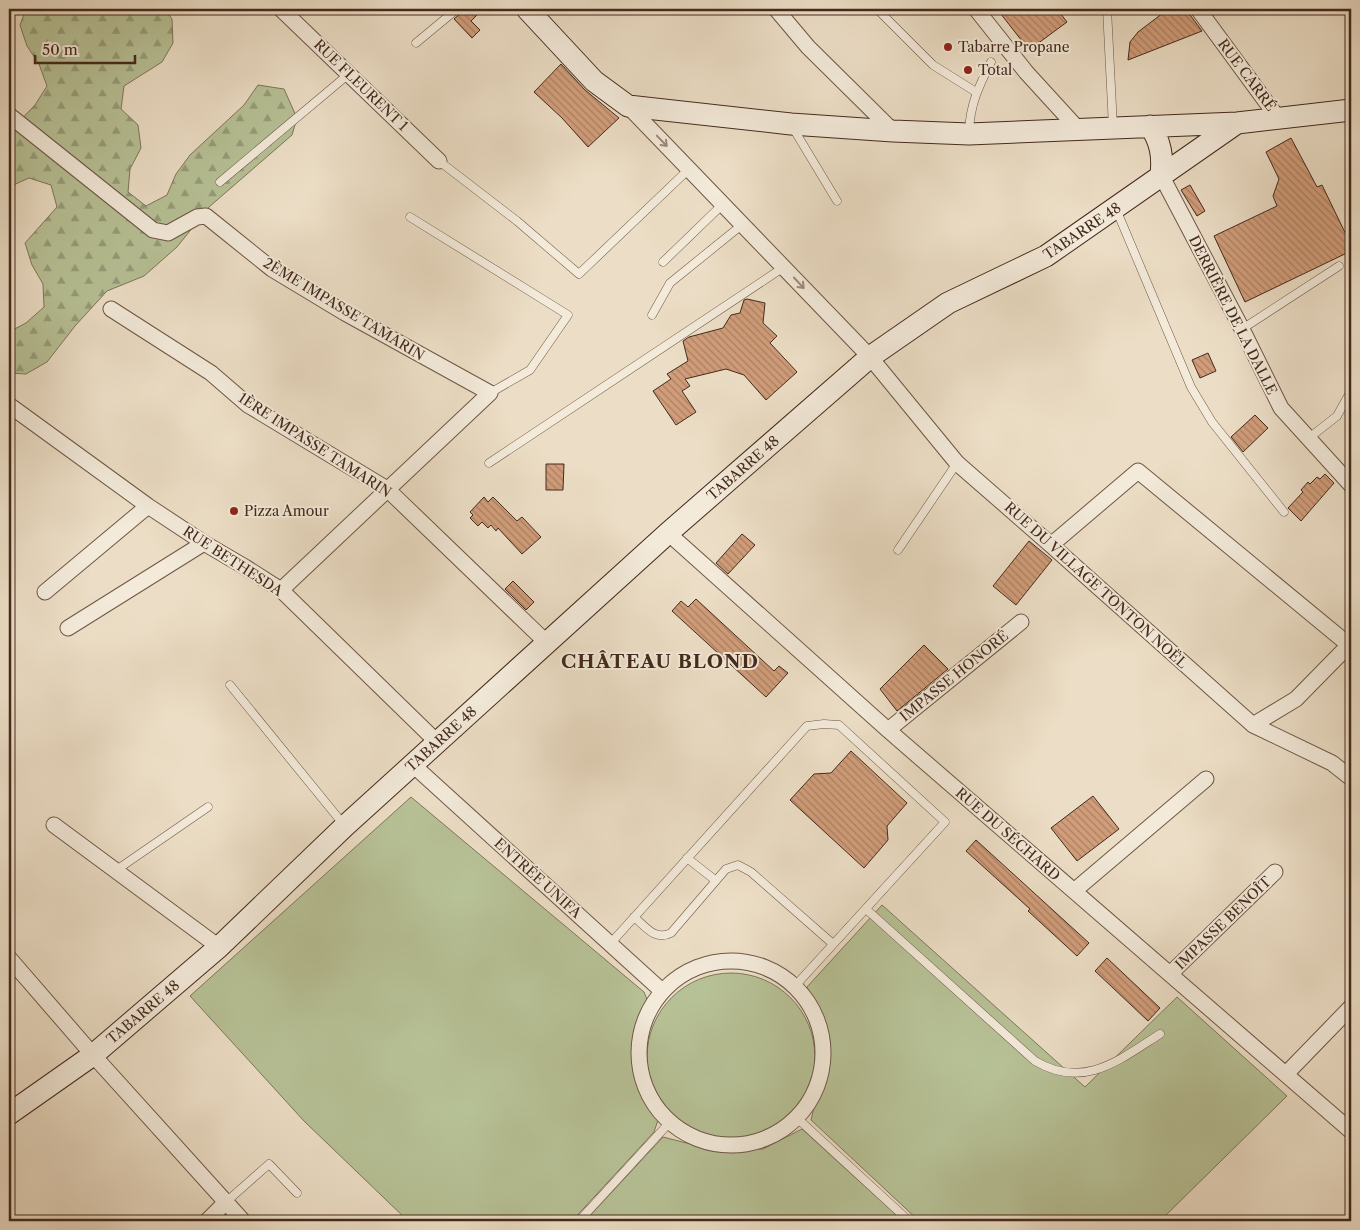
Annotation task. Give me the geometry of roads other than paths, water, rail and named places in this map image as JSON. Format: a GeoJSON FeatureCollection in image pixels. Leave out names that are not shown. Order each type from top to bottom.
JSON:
{"type":"FeatureCollection","features":[{"type":"Feature","properties":{"kind":"street","name":"RUE FLEURENT 1"},"geometry":{"type":"LineString","coordinates":[[281,9],[350,73],[439,161]]}},
{"type":"Feature","properties":{"kind":"street"},"geometry":{"type":"LineString","coordinates":[[527,9],[594,81],[628,106],[870,357]]}},
{"type":"Feature","properties":{"kind":"street"},"geometry":{"type":"LineString","coordinates":[[776,9],[808,48],[893,131]]}},
{"type":"Feature","properties":{"kind":"street"},"geometry":{"type":"LineString","coordinates":[[976,9],[1026,72],[1079,130]]}},
{"type":"Feature","properties":{"kind":"street","name":"RUE CARRÉ"},"geometry":{"type":"LineString","coordinates":[[1198,9],[1278,118]]}},
{"type":"Feature","properties":{"kind":"street"},"geometry":{"type":"LineString","coordinates":[[628,106],[791,124],[969,134],[1237,123],[1351,110]]}},
{"type":"Feature","properties":{"kind":"street","name":"2ÈME IMPASSE TAMARIN"},"geometry":{"type":"LineString","coordinates":[[9,116],[153,230],[168,233],[197,217],[206,216],[272,269],[345,313],[490,393]]}},
{"type":"Feature","properties":{"kind":"street","name":"TABARRE 48"},"geometry":{"type":"LineString","coordinates":[[9,1114],[93,1055],[219,947],[344,826],[547,642],[668,533],[870,357],[948,303],[1046,256],[1237,123]]}},
{"type":"Feature","properties":{"kind":"street","name":"DERRIÈRE DE LA DALLE"},"geometry":{"type":"LineString","coordinates":[[1150,126],[1160,147],[1162,161],[1160,175],[1242,329],[1281,408],[1351,485]]}},
{"type":"Feature","properties":{"kind":"street","name":"1ÈRE IMPASSE TAMARIN"},"geometry":{"type":"LineString","coordinates":[[111,309],[211,373],[248,405],[387,489],[547,642]]}},
{"type":"Feature","properties":{"kind":"street","name":"RUE DU VILLAGE TONTON NOËL"},"geometry":{"type":"LineString","coordinates":[[870,357],[957,463],[1253,726],[1332,763],[1351,778]]}},
{"type":"Feature","properties":{"kind":"street"},"geometry":{"type":"LineString","coordinates":[[281,590],[490,393]]}},
{"type":"Feature","properties":{"kind":"street","name":"RUE BETHESDA"},"geometry":{"type":"LineString","coordinates":[[9,405],[148,506],[281,590],[437,742]]}},
{"type":"Feature","properties":{"kind":"street"},"geometry":{"type":"LineString","coordinates":[[1051,545],[1138,471],[1350,645],[1296,699],[1253,726]]}},
{"type":"Feature","properties":{"kind":"street"},"geometry":{"type":"LineString","coordinates":[[45,592],[148,506]]}},
{"type":"Feature","properties":{"kind":"street","name":"RUE DU SÉCHARD"},"geometry":{"type":"LineString","coordinates":[[668,533],[888,730],[1351,1131]]}},
{"type":"Feature","properties":{"kind":"street"},"geometry":{"type":"LineString","coordinates":[[68,628],[204,543]]}},
{"type":"Feature","properties":{"kind":"street","name":"IMPASSE HONORÉ"},"geometry":{"type":"LineString","coordinates":[[888,730],[1021,622]]}},
{"type":"Feature","properties":{"kind":"street","name":"ENTRÉE UNIFA"},"geometry":{"type":"LineString","coordinates":[[413,765],[662,991]]}},
{"type":"Feature","properties":{"kind":"street"},"geometry":{"type":"LineString","coordinates":[[1074,891],[1206,779]]}},
{"type":"Feature","properties":{"kind":"street"},"geometry":{"type":"LineString","coordinates":[[54,825],[219,947]]}},
{"type":"Feature","properties":{"kind":"street","name":"IMPASSE BENOÎT"},"geometry":{"type":"LineString","coordinates":[[1170,974],[1275,872]]}},
{"type":"Feature","properties":{"kind":"street"},"geometry":{"type":"LineString","coordinates":[[9,958],[93,1055],[245,1221]]}},
{"type":"Feature","properties":{"kind":"street"},"geometry":{"type":"LineString","coordinates":[[742,962],[771,970],[795,986],[813,1010],[822,1037],[823,1066],[814,1094],[797,1118],[774,1134],[748,1144],[720,1144],[693,1137],[670,1122],[651,1100],[640,1073],[639,1044],[646,1016],[662,991],[685,973],[713,963],[742,962]]}},
{"type":"Feature","properties":{"kind":"street"},"geometry":{"type":"LineString","coordinates":[[1286,1074],[1351,1007]]}},
{"type":"Feature","properties":{"kind":"street"},"geometry":{"type":"LineString","coordinates":[[207,1221],[226,1202]]}},
{"type":"Feature","properties":{"kind":"lane"},"geometry":{"type":"LineString","coordinates":[[416,43],[457,9]]}},
{"type":"Feature","properties":{"kind":"lane"},"geometry":{"type":"LineString","coordinates":[[877,9],[933,65],[976,92]]}},
{"type":"Feature","properties":{"kind":"lane"},"geometry":{"type":"LineString","coordinates":[[1107,9],[1113,129]]}},
{"type":"Feature","properties":{"kind":"lane"},"geometry":{"type":"LineString","coordinates":[[969,134],[970,116],[976,92],[991,62]]}},
{"type":"Feature","properties":{"kind":"lane"},"geometry":{"type":"LineString","coordinates":[[220,182],[350,73]]}},
{"type":"Feature","properties":{"kind":"lane"},"geometry":{"type":"LineString","coordinates":[[791,124],[837,201]]}},
{"type":"Feature","properties":{"kind":"lane"},"geometry":{"type":"LineString","coordinates":[[439,161],[517,221],[579,274],[689,170]]}},
{"type":"Feature","properties":{"kind":"lane"},"geometry":{"type":"LineString","coordinates":[[663,262],[723,204]]}},
{"type":"Feature","properties":{"kind":"lane"},"geometry":{"type":"LineString","coordinates":[[1116,209],[1191,387],[1212,422],[1284,512]]}},
{"type":"Feature","properties":{"kind":"lane"},"geometry":{"type":"LineString","coordinates":[[410,217],[568,315],[530,370],[490,393]]}},
{"type":"Feature","properties":{"kind":"lane"},"geometry":{"type":"LineString","coordinates":[[652,315],[670,283],[743,224]]}},
{"type":"Feature","properties":{"kind":"lane"},"geometry":{"type":"LineString","coordinates":[[1242,329],[1339,266]]}},
{"type":"Feature","properties":{"kind":"lane"},"geometry":{"type":"LineString","coordinates":[[490,463],[784,267]]}},
{"type":"Feature","properties":{"kind":"lane"},"geometry":{"type":"LineString","coordinates":[[1309,438],[1336,416],[1351,391]]}},
{"type":"Feature","properties":{"kind":"lane"},"geometry":{"type":"LineString","coordinates":[[898,550],[957,463]]}},
{"type":"Feature","properties":{"kind":"lane"},"geometry":{"type":"LineString","coordinates":[[230,685],[344,826]]}},
{"type":"Feature","properties":{"kind":"lane"},"geometry":{"type":"LineString","coordinates":[[610,944],[807,726],[839,725],[945,822],[795,986]]}},
{"type":"Feature","properties":{"kind":"lane"},"geometry":{"type":"LineString","coordinates":[[115,871],[208,807]]}},
{"type":"Feature","properties":{"kind":"lane"},"geometry":{"type":"LineString","coordinates":[[687,858],[715,880]]}},
{"type":"Feature","properties":{"kind":"lane"},"geometry":{"type":"LineString","coordinates":[[634,917],[655,935],[665,936],[671,933],[726,869],[731,866],[738,866],[745,868],[834,944]]}},
{"type":"Feature","properties":{"kind":"lane"},"geometry":{"type":"LineString","coordinates":[[866,909],[1035,1061],[1046,1067],[1058,1071],[1088,1072],[1101,1069],[1116,1062],[1160,1034]]}},
{"type":"Feature","properties":{"kind":"lane"},"geometry":{"type":"LineString","coordinates":[[797,1118],[909,1221]]}},
{"type":"Feature","properties":{"kind":"lane"},"geometry":{"type":"LineString","coordinates":[[579,1221],[670,1122]]}},
{"type":"Feature","properties":{"kind":"lane"},"geometry":{"type":"LineString","coordinates":[[226,1202],[269,1164],[297,1193]]}},
{"type":"Feature","properties":{"kind":"place","name":"Tabarre Propane"},"geometry":{"type":"Point","coordinates":[948,47]}},
{"type":"Feature","properties":{"kind":"place","name":"Total"},"geometry":{"type":"Point","coordinates":[968,70]}},
{"type":"Feature","properties":{"kind":"place","name":"Pizza Amour"},"geometry":{"type":"Point","coordinates":[234,511]}},
{"type":"Feature","properties":{"kind":"district","name":"CHÂTEAU BLOND"},"geometry":{"type":"Point","coordinates":[660,661]}}]}
